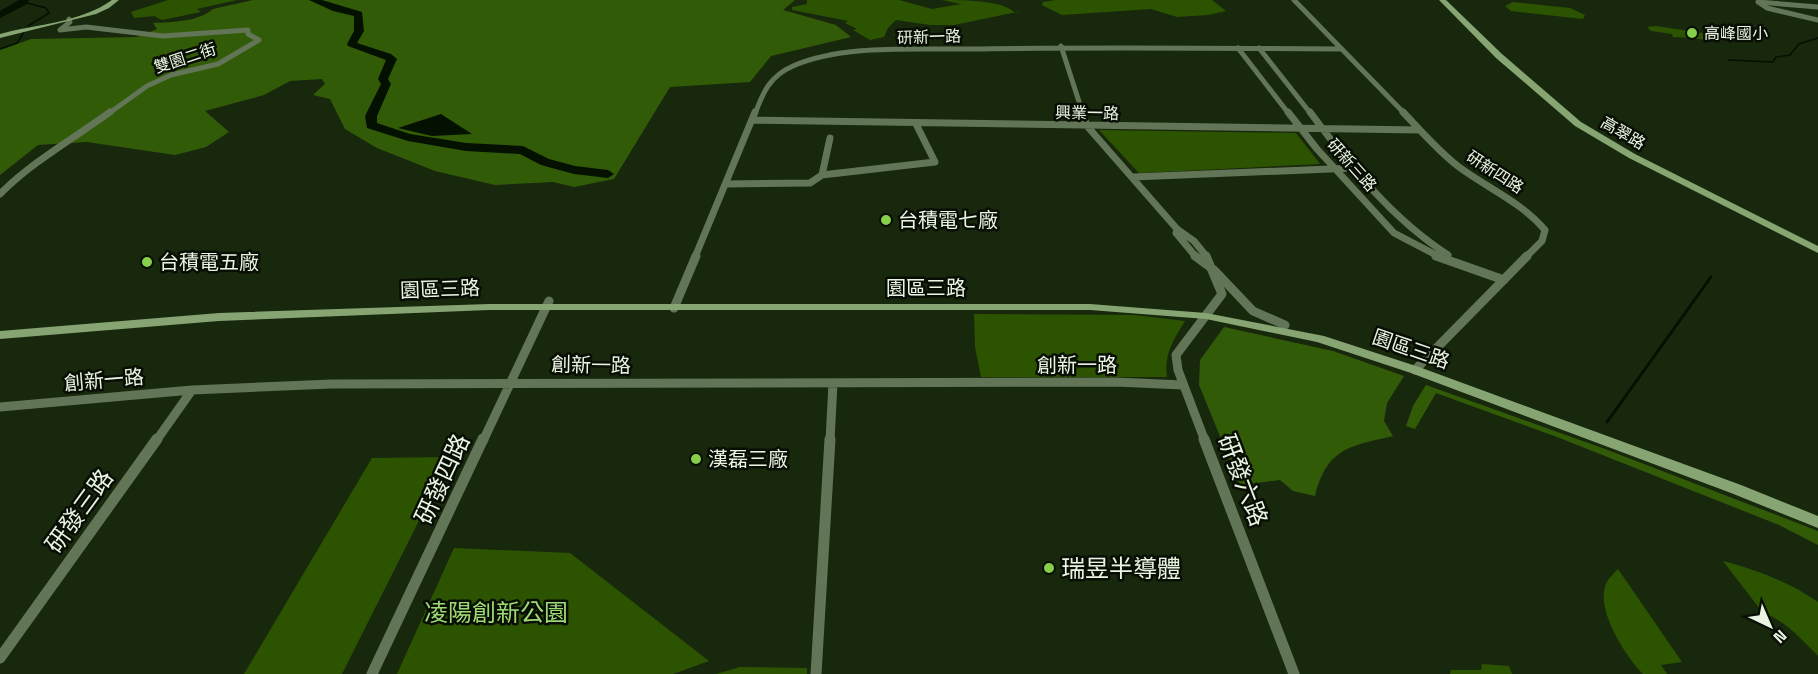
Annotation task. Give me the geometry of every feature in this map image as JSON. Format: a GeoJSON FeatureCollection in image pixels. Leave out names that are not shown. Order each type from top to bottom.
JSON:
{"type":"FeatureCollection","features":[{"type":"Feature","properties":{"kind":"street"},"geometry":{"type":"LineString","coordinates":[[0,36],[102,10],[116,0]]}},
{"type":"Feature","properties":{"kind":"street","name":"研新四路"},"geometry":{"type":"LineString","coordinates":[[1294,0],[1419,130],[1467,174],[1536,217],[1545,230],[1542,241],[1416,367]]}},
{"type":"Feature","properties":{"kind":"street","name":"高翠路"},"geometry":{"type":"LineString","coordinates":[[1442,0],[1499,56],[1578,124],[1632,156],[1818,248]]}},
{"type":"Feature","properties":{"kind":"street","name":"高翠路"},"geometry":{"type":"LineString","coordinates":[[1448,0],[1505,56],[1586,124],[1646,159],[1818,248]]}},
{"type":"Feature","properties":{"kind":"street"},"geometry":{"type":"LineString","coordinates":[[1818,8],[1758,2],[1767,8],[1818,20]]}},
{"type":"Feature","properties":{"kind":"street","name":"雙園二街"},"geometry":{"type":"LineString","coordinates":[[0,194],[41,158],[61,147],[147,86],[171,75],[218,64],[259,40],[248,34],[249,30],[163,36],[86,27],[60,30],[70,22],[69,19]]}},
{"type":"Feature","properties":{"kind":"street"},"geometry":{"type":"LineString","coordinates":[[1061,46],[1087,126],[1177,229],[1176,233],[1198,260],[1214,270],[1253,311],[1285,325]]}},
{"type":"Feature","properties":{"kind":"street","name":"研新一路"},"geometry":{"type":"LineString","coordinates":[[676,304],[766,86],[781,71],[806,61],[845,54],[1061,46],[1342,49]]}},
{"type":"Feature","properties":{"kind":"street","name":"研新三路"},"geometry":{"type":"LineString","coordinates":[[1238,48],[1334,169],[1394,233],[1416,247],[1504,280]]}},
{"type":"Feature","properties":{"kind":"street","name":"研新三路"},"geometry":{"type":"LineString","coordinates":[[1259,48],[1354,168],[1428,244],[1471,268]]}},
{"type":"Feature","properties":{"kind":"street"},"geometry":{"type":"LineString","coordinates":[[1267,86],[1288,87]]}},
{"type":"Feature","properties":{"kind":"street","name":"興業一路"},"geometry":{"type":"LineString","coordinates":[[753,120],[1419,130]]}},
{"type":"Feature","properties":{"kind":"street"},"geometry":{"type":"LineString","coordinates":[[726,184],[810,183],[822,175],[935,162],[916,124]]}},
{"type":"Feature","properties":{"kind":"street"},"geometry":{"type":"LineString","coordinates":[[822,175],[830,138]]}},
{"type":"Feature","properties":{"kind":"street"},"geometry":{"type":"LineString","coordinates":[[1133,177],[1354,168]]}},
{"type":"Feature","properties":{"kind":"street"},"geometry":{"type":"LineString","coordinates":[[1209,313],[1222,294],[1214,270]]}},
{"type":"Feature","properties":{"kind":"street","name":"園區三路"},"geometry":{"type":"LineString","coordinates":[[0,329],[251,308],[366,303],[1090,307],[1209,313],[1285,325],[1339,337],[1818,522]]}},
{"type":"Feature","properties":{"kind":"street","name":"園區三路"},"geometry":{"type":"LineString","coordinates":[[0,335],[219,317],[548,304]]}},
{"type":"Feature","properties":{"kind":"street","name":"研發四路"},"geometry":{"type":"LineString","coordinates":[[372,674],[548,304]]}},
{"type":"Feature","properties":{"kind":"street","name":"園區三路"},"geometry":{"type":"LineString","coordinates":[[1209,313],[1327,341],[1416,367],[1739,482],[1818,514]]}},
{"type":"Feature","properties":{"kind":"street","name":"研發六路"},"geometry":{"type":"LineString","coordinates":[[1209,313],[1176,355],[1183,385],[1294,674]]}},
{"type":"Feature","properties":{"kind":"street"},"geometry":{"type":"LineString","coordinates":[[816,674],[833,382]]}},
{"type":"Feature","properties":{"kind":"street","name":"創新一路"},"geometry":{"type":"LineString","coordinates":[[0,407],[192,390],[330,384],[1116,382],[1183,385]]}},
{"type":"Feature","properties":{"kind":"street","name":"研發三路"},"geometry":{"type":"LineString","coordinates":[[0,658],[192,390]]}},
{"type":"Feature","properties":{"kind":"green space"},"geometry":{"type":"Polygon","coordinates":[[[168,0],[237,0],[197,9],[201,12],[162,20],[154,16],[134,18],[131,12],[168,0]]]}},
{"type":"Feature","properties":{"kind":"green space"},"geometry":{"type":"Polygon","coordinates":[[[253,0],[795,0],[783,10],[836,25],[851,37],[771,56],[750,82],[670,87],[614,179],[574,187],[553,182],[495,185],[435,171],[377,148],[345,129],[330,99],[313,95],[325,84],[322,79],[290,81],[264,95],[205,111],[229,132],[206,147],[175,155],[87,142],[38,145],[0,175],[0,50],[31,39],[137,37],[157,29],[153,23],[192,19],[213,9],[253,0]]]}},
{"type":"Feature","properties":{"kind":"green space"},"geometry":{"type":"Polygon","coordinates":[[[807,0],[899,0],[932,9],[961,4],[942,0],[970,1],[1000,5],[1014,12],[1022,11],[954,25],[930,25],[896,20],[888,28],[884,37],[870,40],[845,23],[848,21],[792,10],[792,7],[807,4],[807,0]]]}},
{"type":"Feature","properties":{"kind":"green space"},"geometry":{"type":"Polygon","coordinates":[[[1056,0],[1212,0],[1226,11],[1177,17],[1151,9],[1062,15],[1042,5],[1043,2],[1056,0]]]}},
{"type":"Feature","properties":{"kind":"green space"},"geometry":{"type":"Polygon","coordinates":[[[1513,2],[1570,8],[1585,15],[1583,19],[1511,11],[1505,6],[1513,2]]]}},
{"type":"Feature","properties":{"kind":"green space"},"geometry":{"type":"Polygon","coordinates":[[[1656,26],[1716,35],[1724,41],[1673,37],[1672,34],[1651,31],[1647,27],[1656,26]]]}},
{"type":"Feature","properties":{"kind":"green space"},"geometry":{"type":"Polygon","coordinates":[[[1099,130],[1296,133],[1320,164],[1139,173],[1099,130]]]}},
{"type":"Feature","properties":{"kind":"green space"},"geometry":{"type":"Polygon","coordinates":[[[974,314],[1134,315],[1185,321],[1168,354],[1167,377],[981,377],[975,347],[974,314]]]}},
{"type":"Feature","properties":{"kind":"green space"},"geometry":{"type":"Polygon","coordinates":[[[1224,327],[1333,351],[1404,376],[1387,403],[1384,421],[1393,436],[1364,443],[1342,452],[1326,468],[1315,496],[1293,491],[1280,480],[1240,485],[1199,385],[1200,360],[1224,327]]]}},
{"type":"Feature","properties":{"kind":"green space"},"geometry":{"type":"Polygon","coordinates":[[[1426,385],[1605,449],[1818,531],[1818,545],[1779,525],[1557,437],[1436,393],[1415,429],[1406,426],[1413,406],[1426,385]]]}},
{"type":"Feature","properties":{"kind":"green space"},"geometry":{"type":"Polygon","coordinates":[[[451,457],[342,674],[244,674],[372,458],[451,457]]]}},
{"type":"Feature","properties":{"kind":"green space","name":"凌陽創新公園"},"geometry":{"type":"Polygon","coordinates":[[[454,548],[570,553],[709,661],[673,674],[397,674],[454,548]]]}},
{"type":"Feature","properties":{"kind":"green space"},"geometry":{"type":"Polygon","coordinates":[[[1723,561],[1772,577],[1818,602],[1818,656],[1786,625],[1763,613],[1723,561]]]}},
{"type":"Feature","properties":{"kind":"green space"},"geometry":{"type":"Polygon","coordinates":[[[1618,569],[1682,662],[1661,665],[1667,674],[1643,674],[1628,656],[1614,632],[1608,619],[1604,594],[1607,582],[1618,569]]]}},
{"type":"Feature","properties":{"kind":"green space"},"geometry":{"type":"Polygon","coordinates":[[[1482,664],[1509,666],[1512,674],[1450,674],[1451,670],[1481,670],[1482,664]]]}},
{"type":"Feature","properties":{"kind":"green space"},"geometry":{"type":"Polygon","coordinates":[[[740,667],[807,668],[807,674],[716,674],[740,667]]]}},
{"type":"Feature","properties":{"kind":"shaded area"},"geometry":{"type":"Polygon","coordinates":[[[441,114],[472,134],[432,136],[398,128],[441,114]]]}},
{"type":"Feature","properties":{"kind":"waterway"},"geometry":{"type":"LineString","coordinates":[[0,15],[24,0]]}},
{"type":"Feature","properties":{"kind":"waterway"},"geometry":{"type":"LineString","coordinates":[[314,0],[336,9],[359,14],[359,31],[352,44],[392,59],[383,79],[386,84],[371,116],[371,125],[408,137],[466,147],[523,150],[545,162],[574,170],[608,174]]}},
{"type":"Feature","properties":{"kind":"waterway"},"geometry":{"type":"LineString","coordinates":[[24,2],[46,8],[49,13],[28,26]]}},
{"type":"Feature","properties":{"kind":"waterway"},"geometry":{"type":"LineString","coordinates":[[0,49],[17,43],[24,32]]}},
{"type":"Feature","properties":{"kind":"waterway"},"geometry":{"type":"LineString","coordinates":[[1729,60],[1773,62],[1776,57],[1790,55],[1799,44],[1818,38]]}},
{"type":"Feature","properties":{"kind":"waterway"},"geometry":{"type":"LineString","coordinates":[[1607,422],[1711,277]]}},
{"type":"Feature","properties":{"kind":"place","name":"高峰國小"},"geometry":{"type":"Point","coordinates":[1692,33]}},
{"type":"Feature","properties":{"kind":"place","name":"台積電七廠"},"geometry":{"type":"Point","coordinates":[886,220]}},
{"type":"Feature","properties":{"kind":"place","name":"台積電五廠"},"geometry":{"type":"Point","coordinates":[147,262]}},
{"type":"Feature","properties":{"kind":"place","name":"漢磊三廠"},"geometry":{"type":"Point","coordinates":[696,459]}},
{"type":"Feature","properties":{"kind":"place","name":"瑞昱半導體"},"geometry":{"type":"Point","coordinates":[1049,568]}}]}
